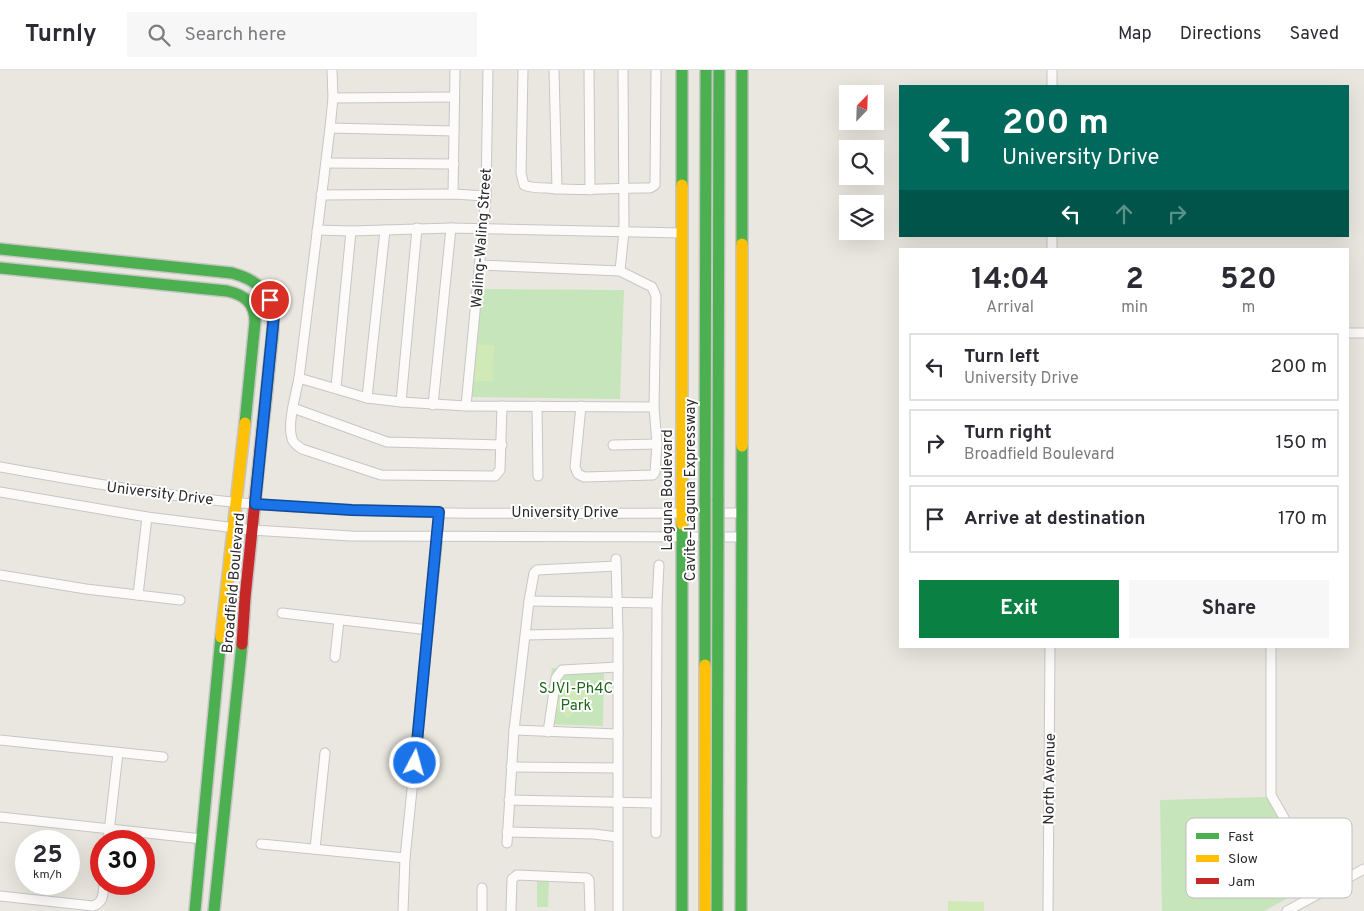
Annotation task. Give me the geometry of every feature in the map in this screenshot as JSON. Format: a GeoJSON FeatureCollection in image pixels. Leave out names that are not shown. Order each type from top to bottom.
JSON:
{"type":"FeatureCollection","features":[{"type":"Feature","properties":{"kind":"main road","name":"Laguna Boulevard"},"geometry":{"type":"LineString","coordinates":[[682,70],[682,911]]}},
{"type":"Feature","properties":{"kind":"main road","name":"Cavite–Laguna Expressway"},"geometry":{"type":"LineString","coordinates":[[705,911],[706,70]]}},
{"type":"Feature","properties":{"kind":"main road","name":"Cavite–Laguna Expressway"},"geometry":{"type":"LineString","coordinates":[[717,911],[719,70]]}},
{"type":"Feature","properties":{"kind":"main road"},"geometry":{"type":"LineString","coordinates":[[741,911],[742,70]]}},
{"type":"Feature","properties":{"kind":"main road","name":"Broadfield Boulevard"},"geometry":{"type":"LineString","coordinates":[[0,249],[232,273],[246,276],[262,288],[270,300],[274,315],[245,598],[243,638],[213,911]]}},
{"type":"Feature","properties":{"kind":"main road","name":"Broadfield Boulevard"},"geometry":{"type":"LineString","coordinates":[[0,268],[227,290],[246,298],[254,309],[255,322],[237,502],[218,666],[202,839],[192,910]]}},
{"type":"Feature","properties":{"kind":"main road"},"geometry":{"type":"LineString","coordinates":[[192,910],[213,911]]}},
{"type":"Feature","properties":{"kind":"street"},"geometry":{"type":"LineString","coordinates":[[332,70],[333,98],[326,163],[299,378],[293,408],[291,432],[294,442],[302,449],[381,474],[495,476],[500,470],[502,406]]}},
{"type":"Feature","properties":{"kind":"street"},"geometry":{"type":"LineString","coordinates":[[453,194],[456,70]]}},
{"type":"Feature","properties":{"kind":"street","name":"Waling-Waling Street"},"geometry":{"type":"LineString","coordinates":[[466,406],[486,196],[488,70]]}},
{"type":"Feature","properties":{"kind":"street"},"geometry":{"type":"LineString","coordinates":[[523,70],[522,182],[526,186],[590,190],[623,187],[650,188],[656,181],[656,70]]}},
{"type":"Feature","properties":{"kind":"street"},"geometry":{"type":"LineString","coordinates":[[554,70],[557,189]]}},
{"type":"Feature","properties":{"kind":"street"},"geometry":{"type":"LineString","coordinates":[[589,70],[590,190]]}},
{"type":"Feature","properties":{"kind":"street"},"geometry":{"type":"LineString","coordinates":[[620,271],[624,231],[623,70]]}},
{"type":"Feature","properties":{"kind":"street"},"geometry":{"type":"LineString","coordinates":[[1052,70],[1052,85]]}},
{"type":"Feature","properties":{"kind":"street"},"geometry":{"type":"LineString","coordinates":[[333,98],[454,97]]}},
{"type":"Feature","properties":{"kind":"street"},"geometry":{"type":"LineString","coordinates":[[330,128],[454,131]]}},
{"type":"Feature","properties":{"kind":"street"},"geometry":{"type":"LineString","coordinates":[[326,163],[454,164]]}},
{"type":"Feature","properties":{"kind":"street"},"geometry":{"type":"LineString","coordinates":[[321,195],[453,194],[486,196]]}},
{"type":"Feature","properties":{"kind":"street"},"geometry":{"type":"LineString","coordinates":[[401,402],[417,228]]}},
{"type":"Feature","properties":{"kind":"street"},"geometry":{"type":"LineString","coordinates":[[317,230],[351,231],[451,228],[682,232]]}},
{"type":"Feature","properties":{"kind":"street"},"geometry":{"type":"LineString","coordinates":[[433,405],[451,228]]}},
{"type":"Feature","properties":{"kind":"street"},"geometry":{"type":"LineString","coordinates":[[367,398],[385,230]]}},
{"type":"Feature","properties":{"kind":"street"},"geometry":{"type":"LineString","coordinates":[[336,387],[351,231]]}},
{"type":"Feature","properties":{"kind":"street"},"geometry":{"type":"LineString","coordinates":[[480,265],[620,271],[652,287],[656,296],[654,407],[657,444],[655,472],[651,476],[584,477],[578,474],[575,468],[581,406]]}},
{"type":"Feature","properties":{"kind":"street"},"geometry":{"type":"LineString","coordinates":[[1349,333],[1364,333]]}},
{"type":"Feature","properties":{"kind":"street"},"geometry":{"type":"LineString","coordinates":[[299,378],[336,387],[367,398],[433,405],[654,407]]}},
{"type":"Feature","properties":{"kind":"street"},"geometry":{"type":"LineString","coordinates":[[537,406],[538,476]]}},
{"type":"Feature","properties":{"kind":"street"},"geometry":{"type":"LineString","coordinates":[[293,408],[387,442],[502,445]]}},
{"type":"Feature","properties":{"kind":"street"},"geometry":{"type":"LineString","coordinates":[[613,445],[657,444]]}},
{"type":"Feature","properties":{"kind":"street","name":"University Drive"},"geometry":{"type":"LineString","coordinates":[[0,466],[157,493],[255,504],[352,510],[439,512],[741,513]]}},
{"type":"Feature","properties":{"kind":"street","name":"University Drive"},"geometry":{"type":"LineString","coordinates":[[0,492],[147,517],[234,529],[351,536],[741,537]]}},
{"type":"Feature","properties":{"kind":"street"},"geometry":{"type":"LineString","coordinates":[[403,911],[405,858],[429,630],[439,512]]}},
{"type":"Feature","properties":{"kind":"street"},"geometry":{"type":"LineString","coordinates":[[138,595],[147,517]]}},
{"type":"Feature","properties":{"kind":"street"},"geometry":{"type":"LineString","coordinates":[[507,843],[510,767],[529,601],[534,574],[537,570],[616,562],[618,632],[618,911]]}},
{"type":"Feature","properties":{"kind":"street"},"geometry":{"type":"LineString","coordinates":[[656,833],[657,603],[659,565]]}},
{"type":"Feature","properties":{"kind":"street"},"geometry":{"type":"LineString","coordinates":[[0,575],[86,589],[180,600]]}},
{"type":"Feature","properties":{"kind":"street"},"geometry":{"type":"LineString","coordinates":[[529,601],[657,603]]}},
{"type":"Feature","properties":{"kind":"street"},"geometry":{"type":"LineString","coordinates":[[282,613],[429,630]]}},
{"type":"Feature","properties":{"kind":"street"},"geometry":{"type":"LineString","coordinates":[[335,657],[339,620]]}},
{"type":"Feature","properties":{"kind":"street"},"geometry":{"type":"LineString","coordinates":[[526,635],[618,632]]}},
{"type":"Feature","properties":{"kind":"street","name":"North Avenue"},"geometry":{"type":"LineString","coordinates":[[1048,911],[1050,648]]}},
{"type":"Feature","properties":{"kind":"street"},"geometry":{"type":"LineString","coordinates":[[1271,648],[1271,795],[1284,818]]}},
{"type":"Feature","properties":{"kind":"street"},"geometry":{"type":"LineString","coordinates":[[548,732],[558,673],[562,670],[618,667]]}},
{"type":"Feature","properties":{"kind":"street"},"geometry":{"type":"LineString","coordinates":[[514,730],[618,734]]}},
{"type":"Feature","properties":{"kind":"street"},"geometry":{"type":"LineString","coordinates":[[0,740],[163,757]]}},
{"type":"Feature","properties":{"kind":"street"},"geometry":{"type":"LineString","coordinates":[[0,817],[110,830],[118,753]]}},
{"type":"Feature","properties":{"kind":"street"},"geometry":{"type":"LineString","coordinates":[[315,849],[325,753]]}},
{"type":"Feature","properties":{"kind":"street"},"geometry":{"type":"LineString","coordinates":[[510,767],[618,768]]}},
{"type":"Feature","properties":{"kind":"street"},"geometry":{"type":"LineString","coordinates":[[509,800],[655,803]]}},
{"type":"Feature","properties":{"kind":"street"},"geometry":{"type":"LineString","coordinates":[[507,832],[594,834],[617,838]]}},
{"type":"Feature","properties":{"kind":"street"},"geometry":{"type":"LineString","coordinates":[[155,834],[202,839]]}},
{"type":"Feature","properties":{"kind":"street"},"geometry":{"type":"LineString","coordinates":[[261,844],[405,858]]}},
{"type":"Feature","properties":{"kind":"street"},"geometry":{"type":"LineString","coordinates":[[1352,875],[1364,869]]}},
{"type":"Feature","properties":{"kind":"street"},"geometry":{"type":"LineString","coordinates":[[511,911],[512,879],[517,875],[586,878],[589,880],[590,911]]}},
{"type":"Feature","properties":{"kind":"street"},"geometry":{"type":"LineString","coordinates":[[482,888],[482,911]]}},
{"type":"Feature","properties":{"kind":"street"},"geometry":{"type":"LineString","coordinates":[[0,896],[93,906],[102,900],[103,895]]}},
{"type":"Feature","properties":{"kind":"street"},"geometry":{"type":"LineString","coordinates":[[1287,911],[1311,898]]}},
{"type":"Feature","properties":{"kind":"green space"},"geometry":{"type":"Polygon","coordinates":[[[475,289],[624,290],[620,399],[463,397],[475,289]]]}},
{"type":"Feature","properties":{"kind":"green space"},"geometry":{"type":"Polygon","coordinates":[[[475,344],[494,345],[493,381],[474,381],[475,344]]]}},
{"type":"Feature","properties":{"kind":"green space","name":"SJVI-Ph4C Park"},"geometry":{"type":"Polygon","coordinates":[[[552,668],[604,669],[603,726],[544,724],[552,668]]]}},
{"type":"Feature","properties":{"kind":"green space"},"geometry":{"type":"Polygon","coordinates":[[[580,680],[593,693],[568,719],[554,706],[580,680]]]}},
{"type":"Feature","properties":{"kind":"green space"},"geometry":{"type":"Polygon","coordinates":[[[1268,797],[1278,818],[1186,818],[1186,898],[1288,898],[1264,911],[1162,911],[1160,800],[1268,797]]]}},
{"type":"Feature","properties":{"kind":"green space"},"geometry":{"type":"Polygon","coordinates":[[[537,880],[549,880],[548,907],[537,907],[537,880]]]}},
{"type":"Feature","properties":{"kind":"green space"},"geometry":{"type":"Polygon","coordinates":[[[948,901],[984,902],[984,911],[948,911],[948,901]]]}},
{"type":"Feature","properties":{"kind":"traffic: fast"},"geometry":{"type":"LineString","coordinates":[[682,70],[682,185]]}},
{"type":"Feature","properties":{"kind":"traffic: fast"},"geometry":{"type":"LineString","coordinates":[[705,501],[706,70]]}},
{"type":"Feature","properties":{"kind":"traffic: fast"},"geometry":{"type":"LineString","coordinates":[[718,501],[719,70]]}},
{"type":"Feature","properties":{"kind":"traffic: fast"},"geometry":{"type":"LineString","coordinates":[[742,70],[742,244]]}},
{"type":"Feature","properties":{"kind":"traffic: fast"},"geometry":{"type":"LineString","coordinates":[[0,249],[232,273],[248,279],[259,286],[266,294],[273,316],[263,423]]}},
{"type":"Feature","properties":{"kind":"traffic: fast"},"geometry":{"type":"LineString","coordinates":[[0,268],[227,291],[244,298],[251,305],[255,315],[245,423]]}},
{"type":"Feature","properties":{"kind":"traffic: fast"},"geometry":{"type":"LineString","coordinates":[[741,911],[742,446]]}},
{"type":"Feature","properties":{"kind":"traffic: fast"},"geometry":{"type":"LineString","coordinates":[[705,501],[705,546]]}},
{"type":"Feature","properties":{"kind":"traffic: fast"},"geometry":{"type":"LineString","coordinates":[[718,501],[718,546]]}},
{"type":"Feature","properties":{"kind":"traffic: fast"},"geometry":{"type":"LineString","coordinates":[[682,524],[682,911]]}},
{"type":"Feature","properties":{"kind":"traffic: fast"},"geometry":{"type":"LineString","coordinates":[[705,546],[705,665]]}},
{"type":"Feature","properties":{"kind":"traffic: fast"},"geometry":{"type":"LineString","coordinates":[[717,911],[718,546]]}},
{"type":"Feature","properties":{"kind":"traffic: fast"},"geometry":{"type":"LineString","coordinates":[[195,910],[221,637]]}},
{"type":"Feature","properties":{"kind":"traffic: fast"},"geometry":{"type":"LineString","coordinates":[[214,911],[242,644]]}},
{"type":"Feature","properties":{"kind":"traffic: slow"},"geometry":{"type":"LineString","coordinates":[[682,185],[682,524]]}},
{"type":"Feature","properties":{"kind":"traffic: slow"},"geometry":{"type":"LineString","coordinates":[[742,244],[742,446]]}},
{"type":"Feature","properties":{"kind":"traffic: slow"},"geometry":{"type":"LineString","coordinates":[[221,637],[245,423]]}},
{"type":"Feature","properties":{"kind":"traffic: slow"},"geometry":{"type":"LineString","coordinates":[[705,665],[705,911]]}},
{"type":"Feature","properties":{"kind":"traffic: jam"},"geometry":{"type":"LineString","coordinates":[[242,644],[263,423]]}},
{"type":"Feature","properties":{"kind":"route"},"geometry":{"type":"LineString","coordinates":[[270,300],[274,315],[255,504],[352,510],[439,512],[415,763]]}}]}
